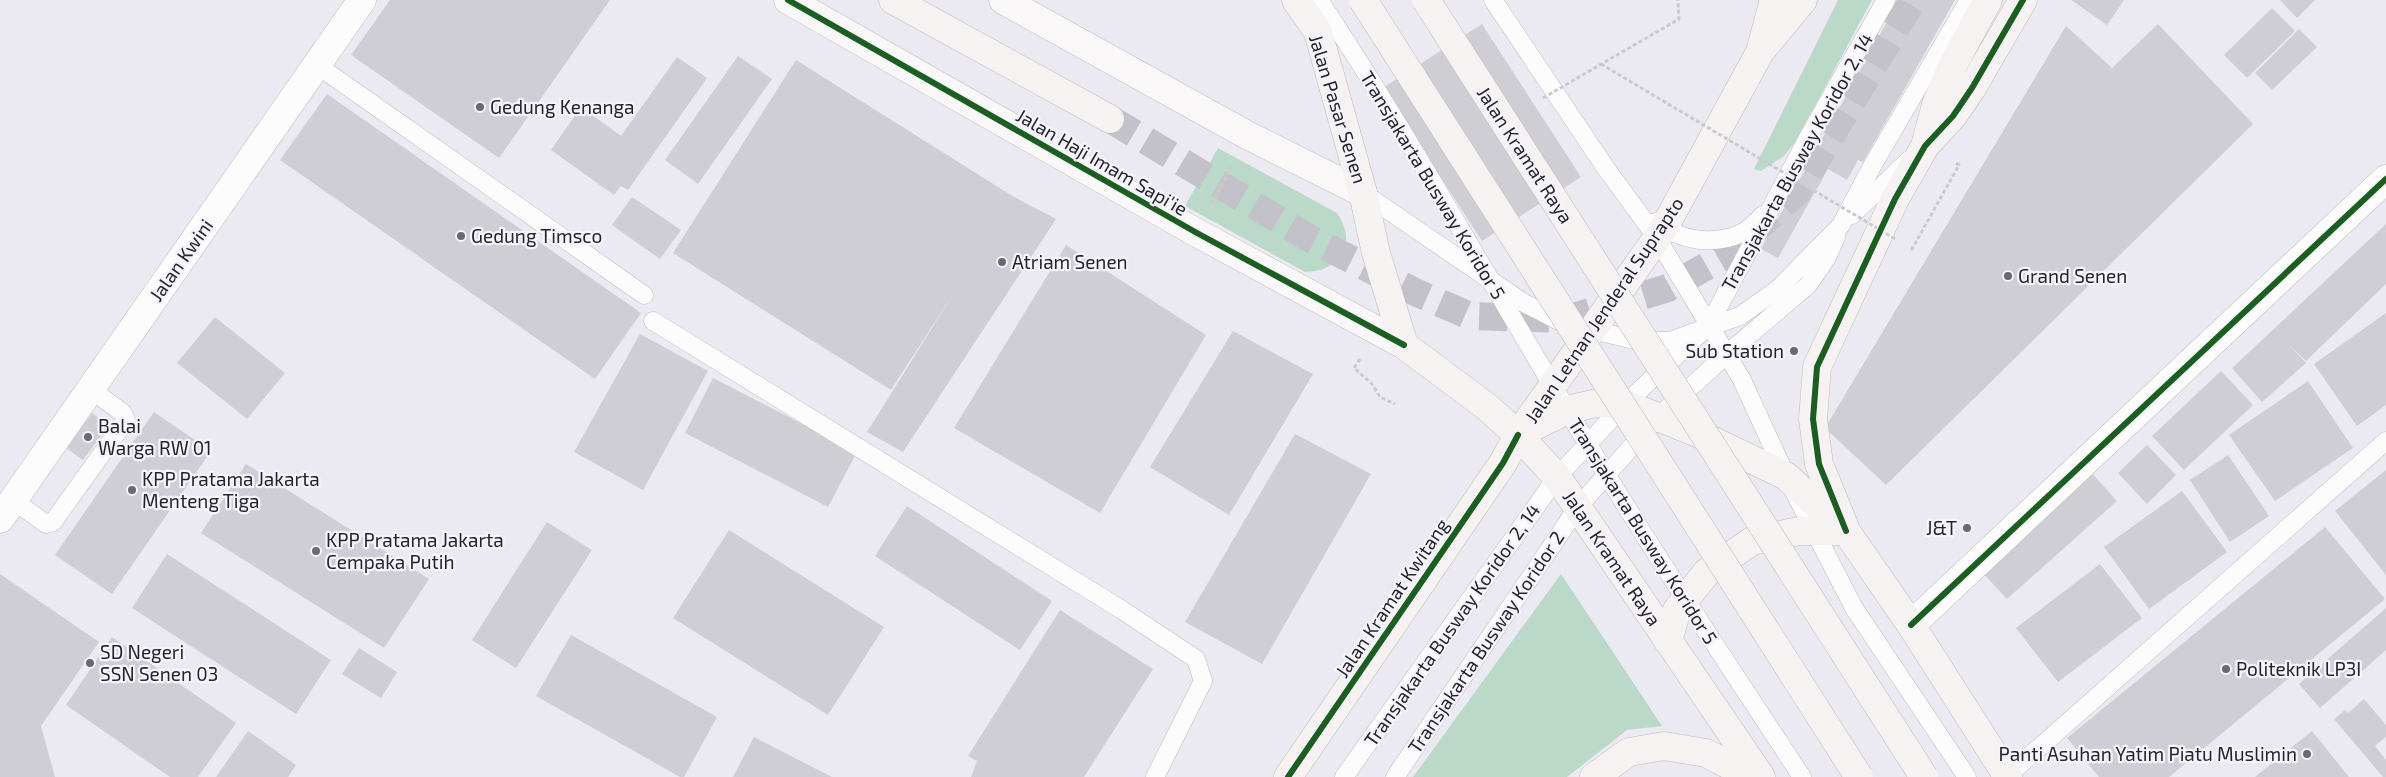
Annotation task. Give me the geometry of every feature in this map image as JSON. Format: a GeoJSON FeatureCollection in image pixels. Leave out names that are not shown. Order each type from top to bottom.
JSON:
{"type":"FeatureCollection","features":[{"type":"Feature","properties":{"kind":"main road"},"geometry":{"type":"LineString","coordinates":[[893,0],[1110,119]]}},
{"type":"Feature","properties":{"kind":"main road","name":"Jalan Pasar Senen"},"geometry":{"type":"LineString","coordinates":[[1296,0],[1318,32],[1363,193]]}},
{"type":"Feature","properties":{"kind":"main road"},"geometry":{"type":"LineString","coordinates":[[1363,0],[1859,777]]}},
{"type":"Feature","properties":{"kind":"main road","name":"Jalan Kramat Raya"},"geometry":{"type":"LineString","coordinates":[[1426,0],[1924,777]]}},
{"type":"Feature","properties":{"kind":"main road","name":"Jalan Letnan Jenderal Suprapto"},"geometry":{"type":"LineString","coordinates":[[1760,52],[1774,0]]}},
{"type":"Feature","properties":{"kind":"main road","name":"Jalan Letnan Jenderal Suprapto"},"geometry":{"type":"LineString","coordinates":[[1518,435],[1594,330],[1660,233],[1760,52],[1804,0]]}},
{"type":"Feature","properties":{"kind":"main road"},"geometry":{"type":"LineString","coordinates":[[1925,146],[1936,105],[1952,67],[1988,0]]}},
{"type":"Feature","properties":{"kind":"main road"},"geometry":{"type":"LineString","coordinates":[[1846,531],[1820,464],[1813,419],[1817,368],[1895,199],[1925,146],[1953,116],[1972,88],[2023,0]]}},
{"type":"Feature","properties":{"kind":"main road"},"geometry":{"type":"LineString","coordinates":[[1363,193],[1376,253],[1404,345]]}},
{"type":"Feature","properties":{"kind":"main road","name":"Jalan Haji Imam Sapi'ie"},"geometry":{"type":"LineString","coordinates":[[1404,345],[1487,407],[1518,435]]}},
{"type":"Feature","properties":{"kind":"main road"},"geometry":{"type":"LineString","coordinates":[[1518,435],[1567,410],[1596,403],[1625,404],[1703,436],[1786,476],[1846,531],[1911,625],[2008,777]]}},
{"type":"Feature","properties":{"kind":"main road","name":"Jalan Kramat Raya"},"geometry":{"type":"LineString","coordinates":[[1518,435],[1557,478],[1578,507],[1760,777]]}},
{"type":"Feature","properties":{"kind":"main road","name":"Jalan Kramat Kwitang"},"geometry":{"type":"LineString","coordinates":[[1288,777],[1503,463],[1518,435]]}},
{"type":"Feature","properties":{"kind":"main road"},"geometry":{"type":"LineString","coordinates":[[1668,640],[1677,610],[1708,572],[1752,541],[1799,531],[1846,531]]}},
{"type":"Feature","properties":{"kind":"main road"},"geometry":{"type":"LineString","coordinates":[[1594,777],[1629,752],[1664,746],[1706,753],[1752,777]]}},
{"type":"Feature","properties":{"kind":"street","name":"Jalan Kwini"},"geometry":{"type":"LineString","coordinates":[[7,510],[362,0]]}},
{"type":"Feature","properties":{"kind":"street","name":"Jalan Haji Imam Sapi'ie"},"geometry":{"type":"LineString","coordinates":[[788,0],[1196,233],[1404,345]]}},
{"type":"Feature","properties":{"kind":"street"},"geometry":{"type":"LineString","coordinates":[[1003,0],[1250,130],[1363,193]]}},
{"type":"Feature","properties":{"kind":"street"},"geometry":{"type":"LineString","coordinates":[[1911,625],[2386,179]]}},
{"type":"Feature","properties":{"kind":"lane"},"geometry":{"type":"LineString","coordinates":[[1029,0],[1250,130]]}},
{"type":"Feature","properties":{"kind":"lane","name":"Transjakarta Busway Koridor 5"},"geometry":{"type":"LineString","coordinates":[[1319,0],[1377,91],[1606,474],[1685,600],[1802,777]]}},
{"type":"Feature","properties":{"kind":"lane"},"geometry":{"type":"LineString","coordinates":[[1494,0],[1605,167],[1636,208],[1660,233],[1709,325],[1742,380],[1786,476],[1854,608],[1967,777]]}},
{"type":"Feature","properties":{"kind":"lane","name":"Transjakarta Busway Koridor 2, 14"},"geometry":{"type":"LineString","coordinates":[[1344,777],[1557,478],[1625,404],[1709,325],[1886,0]]}},
{"type":"Feature","properties":{"kind":"lane","name":"Transjakarta Busway Koridor 2, 14"},"geometry":{"type":"LineString","coordinates":[[1489,279],[1524,303],[1561,322],[1638,341],[1670,341],[1709,325],[1717,325],[1740,316],[1778,289],[1841,225],[1968,0]]}},
{"type":"Feature","properties":{"kind":"lane"},"geometry":{"type":"LineString","coordinates":[[317,65],[644,295]]}},
{"type":"Feature","properties":{"kind":"lane"},"geometry":{"type":"LineString","coordinates":[[1841,225],[1925,146]]}},
{"type":"Feature","properties":{"kind":"lane"},"geometry":{"type":"LineString","coordinates":[[1363,193],[1489,279]]}},
{"type":"Feature","properties":{"kind":"lane"},"geometry":{"type":"LineString","coordinates":[[1660,233],[1714,241],[1743,232],[1771,209]]}},
{"type":"Feature","properties":{"kind":"lane","name":"Transjakarta Busway Koridor 2"},"geometry":{"type":"LineString","coordinates":[[1395,777],[1578,507],[1658,417],[1727,354],[1808,285],[1826,259],[1841,225]]}},
{"type":"Feature","properties":{"kind":"lane"},"geometry":{"type":"LineString","coordinates":[[653,321],[1122,610],[1196,659],[1203,681],[1156,777]]}},
{"type":"Feature","properties":{"kind":"lane"},"geometry":{"type":"LineString","coordinates":[[7,510],[46,524],[53,522],[126,420],[123,412],[90,389]]}},
{"type":"Feature","properties":{"kind":"lane"},"geometry":{"type":"LineString","coordinates":[[2008,777],[2386,441]]}},
{"type":"Feature","properties":{"kind":"path"},"geometry":{"type":"LineString","coordinates":[[1543,98],[1679,19],[1678,0]]}},
{"type":"Feature","properties":{"kind":"path"},"geometry":{"type":"LineString","coordinates":[[1601,64],[1897,240]]}},
{"type":"Feature","properties":{"kind":"path"},"geometry":{"type":"LineString","coordinates":[[1196,233],[1250,130]]}},
{"type":"Feature","properties":{"kind":"path"},"geometry":{"type":"LineString","coordinates":[[1912,249],[1959,165]]}},
{"type":"Feature","properties":{"kind":"path"},"geometry":{"type":"LineString","coordinates":[[1378,330],[1354,368],[1372,384],[1380,397],[1395,404]]}},
{"type":"Feature","properties":{"kind":"green space"},"geometry":{"type":"Polygon","coordinates":[[[1838,0],[1872,0],[1796,141],[1784,156],[1761,171],[1754,169],[1838,0]]]}},
{"type":"Feature","properties":{"kind":"green space"},"geometry":{"type":"Polygon","coordinates":[[[1218,148],[1337,213],[1343,224],[1346,245],[1336,261],[1328,267],[1305,272],[1185,206],[1218,148]]]}},
{"type":"Feature","properties":{"kind":"green space"},"geometry":{"type":"Polygon","coordinates":[[[1561,574],[1662,726],[1627,730],[1567,777],[1413,777],[1561,574]]]}},
{"type":"Feature","properties":{"kind":"building","name":"Gedung Kenanga"},"geometry":{"type":"Polygon","coordinates":[[[390,0],[610,0],[499,158],[351,55],[390,0]]]}},
{"type":"Feature","properties":{"kind":"building"},"geometry":{"type":"Polygon","coordinates":[[[1899,0],[1955,0],[1863,162],[1858,160],[1847,180],[1828,169],[1778,258],[1761,249],[1899,0]]]}},
{"type":"Feature","properties":{"kind":"building"},"geometry":{"type":"Polygon","coordinates":[[[2071,0],[2124,0],[2107,25],[2071,0]]]}},
{"type":"Feature","properties":{"kind":"building"},"geometry":{"type":"Polygon","coordinates":[[[2280,0],[2315,0],[2297,18],[2280,0]]]}},
{"type":"Feature","properties":{"kind":"building"},"geometry":{"type":"Polygon","coordinates":[[[2272,8],[2295,31],[2247,78],[2224,55],[2272,8]]]}},
{"type":"Feature","properties":{"kind":"building"},"geometry":{"type":"Polygon","coordinates":[[[1482,24],[1581,177],[1482,241],[1383,88],[1482,24]]]}},
{"type":"Feature","properties":{"kind":"building","name":"Grand Senen"},"geometry":{"type":"Polygon","coordinates":[[[2158,24],[2253,124],[1886,485],[1825,428],[2066,26],[2112,68],[2158,24]]]}},
{"type":"Feature","properties":{"kind":"building"},"geometry":{"type":"Polygon","coordinates":[[[2299,29],[2317,47],[2272,90],[2255,73],[2299,29]]]}},
{"type":"Feature","properties":{"kind":"building"},"geometry":{"type":"Polygon","coordinates":[[[738,56],[772,79],[698,184],[665,160],[738,56]]]}},
{"type":"Feature","properties":{"kind":"building"},"geometry":{"type":"Polygon","coordinates":[[[677,57],[707,78],[628,190],[621,186],[614,195],[551,150],[581,107],[621,136],[677,57]]]}},
{"type":"Feature","properties":{"kind":"building"},"geometry":{"type":"Polygon","coordinates":[[[796,60],[1014,197],[1056,219],[903,452],[867,432],[955,291],[891,390],[673,253],[796,60]]]}},
{"type":"Feature","properties":{"kind":"building","name":"Gedung Timsco"},"geometry":{"type":"Polygon","coordinates":[[[327,94],[641,313],[595,379],[280,160],[327,94]]]}},
{"type":"Feature","properties":{"kind":"building"},"geometry":{"type":"Polygon","coordinates":[[[632,197],[681,230],[660,259],[612,225],[632,197]]]}},
{"type":"Feature","properties":{"kind":"building"},"geometry":{"type":"Polygon","coordinates":[[[2386,224],[2386,284],[2306,361],[2289,345],[2306,363],[2262,402],[2232,368],[2386,224]]]}},
{"type":"Feature","properties":{"kind":"building"},"geometry":{"type":"Polygon","coordinates":[[[1066,245],[1206,335],[1100,513],[954,428],[1066,245]]]}},
{"type":"Feature","properties":{"kind":"building"},"geometry":{"type":"Polygon","coordinates":[[[2386,313],[2386,405],[2357,426],[2314,364],[2386,313]]]}},
{"type":"Feature","properties":{"kind":"building"},"geometry":{"type":"Polygon","coordinates":[[[215,317],[285,373],[247,419],[177,363],[215,317]]]}},
{"type":"Feature","properties":{"kind":"building"},"geometry":{"type":"Polygon","coordinates":[[[1233,331],[1313,374],[1229,515],[1150,467],[1233,331]]]}},
{"type":"Feature","properties":{"kind":"building"},"geometry":{"type":"Polygon","coordinates":[[[640,334],[708,371],[643,490],[574,452],[640,334]]]}},
{"type":"Feature","properties":{"kind":"building"},"geometry":{"type":"Polygon","coordinates":[[[2221,371],[2253,405],[2184,470],[2152,436],[2221,371]]]}},
{"type":"Feature","properties":{"kind":"building"},"geometry":{"type":"Polygon","coordinates":[[[713,378],[857,452],[828,507],[685,433],[713,378]]]}},
{"type":"Feature","properties":{"kind":"building"},"geometry":{"type":"Polygon","coordinates":[[[2308,381],[2353,448],[2275,501],[2229,435],[2308,381]]]}},
{"type":"Feature","properties":{"kind":"building"},"geometry":{"type":"Polygon","coordinates":[[[154,412],[211,451],[112,594],[55,555],[154,412]]]}},
{"type":"Feature","properties":{"kind":"building","name":"Balai Warga RW 01"},"geometry":{"type":"Polygon","coordinates":[[[92,413],[109,425],[83,460],[66,448],[92,413]]]}},
{"type":"Feature","properties":{"kind":"building"},"geometry":{"type":"Polygon","coordinates":[[[1295,434],[1371,474],[1262,664],[1185,622],[1295,434]]]}},
{"type":"Feature","properties":{"kind":"building"},"geometry":{"type":"Polygon","coordinates":[[[2147,445],[2176,475],[2147,504],[2118,473],[2147,445]]]}},
{"type":"Feature","properties":{"kind":"building"},"geometry":{"type":"Polygon","coordinates":[[[2228,455],[2269,516],[2230,542],[2190,480],[2228,455]]]}},
{"type":"Feature","properties":{"kind":"building"},"geometry":{"type":"Polygon","coordinates":[[[246,464],[429,579],[384,648],[201,533],[246,464]]]}},
{"type":"Feature","properties":{"kind":"building"},"geometry":{"type":"Polygon","coordinates":[[[2089,470],[2117,501],[2007,599],[1978,568],[2089,470]]]}},
{"type":"Feature","properties":{"kind":"building"},"geometry":{"type":"Polygon","coordinates":[[[2386,470],[2386,575],[2335,511],[2386,470]]]}},
{"type":"Feature","properties":{"kind":"building"},"geometry":{"type":"Polygon","coordinates":[[[2182,491],[2227,552],[2149,609],[2104,547],[2182,491]]]}},
{"type":"Feature","properties":{"kind":"building"},"geometry":{"type":"Polygon","coordinates":[[[907,506],[1052,601],[1020,650],[875,556],[907,506]]]}},
{"type":"Feature","properties":{"kind":"building"},"geometry":{"type":"Polygon","coordinates":[[[547,522],[592,550],[516,668],[472,640],[547,522]]]}},
{"type":"Feature","properties":{"kind":"building","name":"Politeknik LP3I"},"geometry":{"type":"Polygon","coordinates":[[[2325,527],[2385,599],[2169,777],[2099,777],[2067,738],[2325,527]]]}},
{"type":"Feature","properties":{"kind":"building"},"geometry":{"type":"Polygon","coordinates":[[[729,530],[884,627],[828,715],[673,618],[729,530]]]}},
{"type":"Feature","properties":{"kind":"building"},"geometry":{"type":"Polygon","coordinates":[[[167,554],[331,660],[296,714],[132,608],[167,554]]]}},
{"type":"Feature","properties":{"kind":"building"},"geometry":{"type":"Polygon","coordinates":[[[2100,564],[2142,618],[2058,682],[2016,628],[2100,564]]]}},
{"type":"Feature","properties":{"kind":"building"},"geometry":{"type":"Polygon","coordinates":[[[0,574],[99,642],[41,726],[55,777],[0,777],[0,574]]]}},
{"type":"Feature","properties":{"kind":"building"},"geometry":{"type":"Polygon","coordinates":[[[2386,608],[2386,650],[2320,708],[2299,684],[2386,608]]]}},
{"type":"Feature","properties":{"kind":"building"},"geometry":{"type":"Polygon","coordinates":[[[1060,610],[1153,669],[1084,777],[971,777],[977,761],[968,756],[1060,610]]]}},
{"type":"Feature","properties":{"kind":"building"},"geometry":{"type":"Polygon","coordinates":[[[571,635],[717,717],[684,777],[680,777],[536,696],[571,635]]]}},
{"type":"Feature","properties":{"kind":"building"},"geometry":{"type":"Polygon","coordinates":[[[112,637],[236,723],[198,777],[170,777],[66,705],[112,637]]]}},
{"type":"Feature","properties":{"kind":"building"},"geometry":{"type":"Polygon","coordinates":[[[359,648],[397,672],[381,698],[342,674],[359,648]]]}},
{"type":"Feature","properties":{"kind":"building"},"geometry":{"type":"Polygon","coordinates":[[[2364,699],[2386,725],[2386,737],[2375,746],[2386,760],[2386,777],[2383,777],[2334,719],[2345,710],[2348,713],[2364,699]]]}},
{"type":"Feature","properties":{"kind":"building"},"geometry":{"type":"Polygon","coordinates":[[[248,731],[296,765],[288,777],[216,777],[248,731]]]}},
{"type":"Feature","properties":{"kind":"building","name":"Panti Asuhan Yatim Piatu Muslimin"},"geometry":{"type":"Polygon","coordinates":[[[2312,731],[2349,777],[2255,777],[2312,731]]]}},
{"type":"Feature","properties":{"kind":"building"},"geometry":{"type":"Polygon","coordinates":[[[754,737],[832,777],[733,777],[754,737]]]}},
{"type":"Feature","properties":{"kind":"tunnel"},"geometry":{"type":"LineString","coordinates":[[1110,119],[1309,238],[1415,292],[1470,316],[1567,319],[1668,288],[1728,254],[1797,192],[1913,0]]}},
{"type":"Feature","properties":{"kind":"cycle path"},"geometry":{"type":"LineString","coordinates":[[788,0],[1197,233],[1404,345]]}},
{"type":"Feature","properties":{"kind":"cycle path"},"geometry":{"type":"LineString","coordinates":[[1846,531],[1819,464],[1813,419],[1817,367],[1895,199],[1925,146],[1953,116],[1972,88],[2023,0]]}},
{"type":"Feature","properties":{"kind":"cycle path"},"geometry":{"type":"LineString","coordinates":[[1911,625],[2386,179]]}},
{"type":"Feature","properties":{"kind":"cycle path"},"geometry":{"type":"LineString","coordinates":[[1288,777],[1503,463],[1518,435]]}},
{"type":"Feature","properties":{"kind":"place","name":"Gedung Kenanga"},"geometry":{"type":"Point","coordinates":[480,107]}},
{"type":"Feature","properties":{"kind":"place","name":"Gedung Timsco"},"geometry":{"type":"Point","coordinates":[461,236]}},
{"type":"Feature","properties":{"kind":"place","name":"Atriam Senen"},"geometry":{"type":"Point","coordinates":[1002,262]}},
{"type":"Feature","properties":{"kind":"place","name":"Grand Senen"},"geometry":{"type":"Point","coordinates":[2008,276]}},
{"type":"Feature","properties":{"kind":"place","name":"Sub Station"},"geometry":{"type":"Point","coordinates":[1794,351]}},
{"type":"Feature","properties":{"kind":"place","name":"Balai Warga RW 01"},"geometry":{"type":"Point","coordinates":[88,437]}},
{"type":"Feature","properties":{"kind":"place","name":"KPP Pratama Jakarta Menteng Tiga"},"geometry":{"type":"Point","coordinates":[132,490]}},
{"type":"Feature","properties":{"kind":"place","name":"J&T"},"geometry":{"type":"Point","coordinates":[1967,528]}},
{"type":"Feature","properties":{"kind":"place","name":"KPP Pratama Jakarta Cempaka Putih"},"geometry":{"type":"Point","coordinates":[316,551]}},
{"type":"Feature","properties":{"kind":"place","name":"SD Negeri SSN Senen 03"},"geometry":{"type":"Point","coordinates":[90,663]}},
{"type":"Feature","properties":{"kind":"place","name":"Politeknik LP3I"},"geometry":{"type":"Point","coordinates":[2226,669]}},
{"type":"Feature","properties":{"kind":"place","name":"Panti Asuhan Yatim Piatu Muslimin"},"geometry":{"type":"Point","coordinates":[2307,754]}}]}
